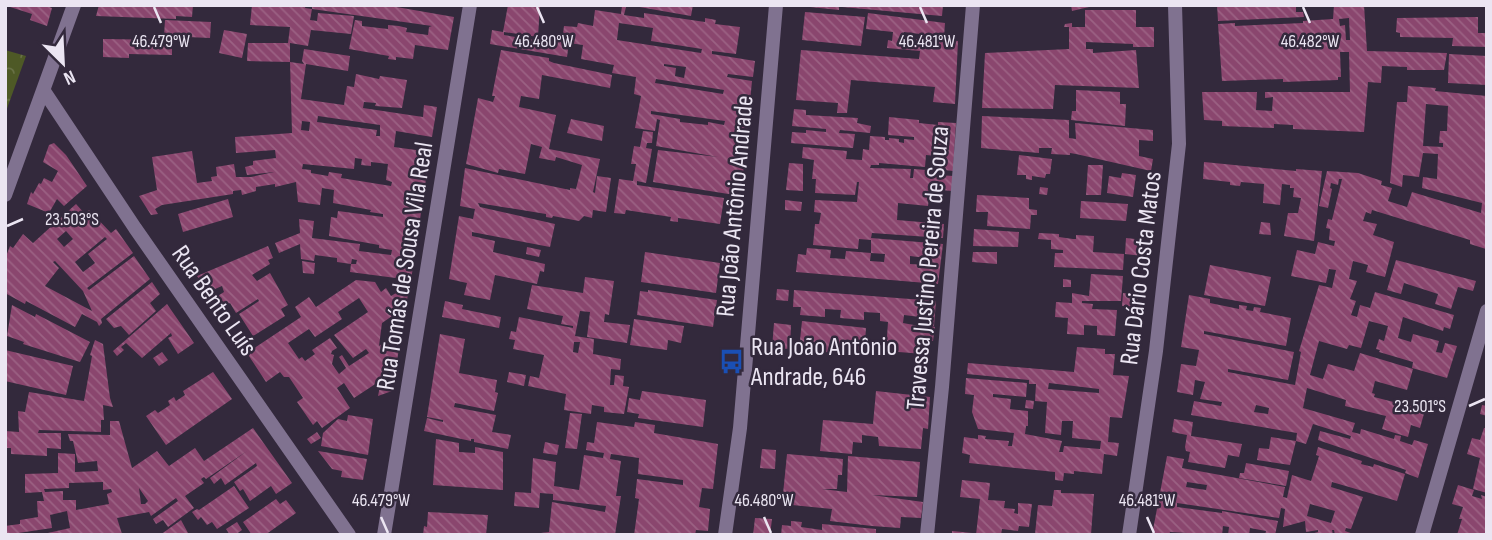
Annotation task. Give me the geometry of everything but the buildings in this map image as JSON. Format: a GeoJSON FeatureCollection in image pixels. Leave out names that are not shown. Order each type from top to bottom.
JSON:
{"type":"FeatureCollection","features":[{"type":"Feature","properties":{"kind":"street"},"geometry":{"type":"LineString","coordinates":[[5,195],[74,5]]}},
{"type":"Feature","properties":{"kind":"street","name":"Rua Tomás de Sousa Vila Real"},"geometry":{"type":"LineString","coordinates":[[384,535],[470,5]]}},
{"type":"Feature","properties":{"kind":"street","name":"Rua João Antônio Andrade"},"geometry":{"type":"LineString","coordinates":[[726,535],[740,428],[776,5]]}},
{"type":"Feature","properties":{"kind":"street","name":"Travessa Justino Pereira de Souza"},"geometry":{"type":"LineString","coordinates":[[926,535],[942,387],[973,5]]}},
{"type":"Feature","properties":{"kind":"street","name":"Rua Dário Costa Matos"},"geometry":{"type":"LineString","coordinates":[[1129,535],[1156,351],[1179,144],[1175,5]]}},
{"type":"Feature","properties":{"kind":"street","name":"Rua Bento Luís"},"geometry":{"type":"LineString","coordinates":[[44,91],[135,228],[349,535]]}},
{"type":"Feature","properties":{"kind":"street"},"geometry":{"type":"LineString","coordinates":[[1422,535],[1487,310]]}},
{"type":"Feature","properties":{"kind":"green space"},"geometry":{"type":"Polygon","coordinates":[[[5,50],[26,56],[5,114],[5,50]]]}},
{"type":"Feature","properties":{"kind":"place","name":"Rua João Antônio Andrade, 646"},"geometry":{"type":"Point","coordinates":[731,361]}}]}
